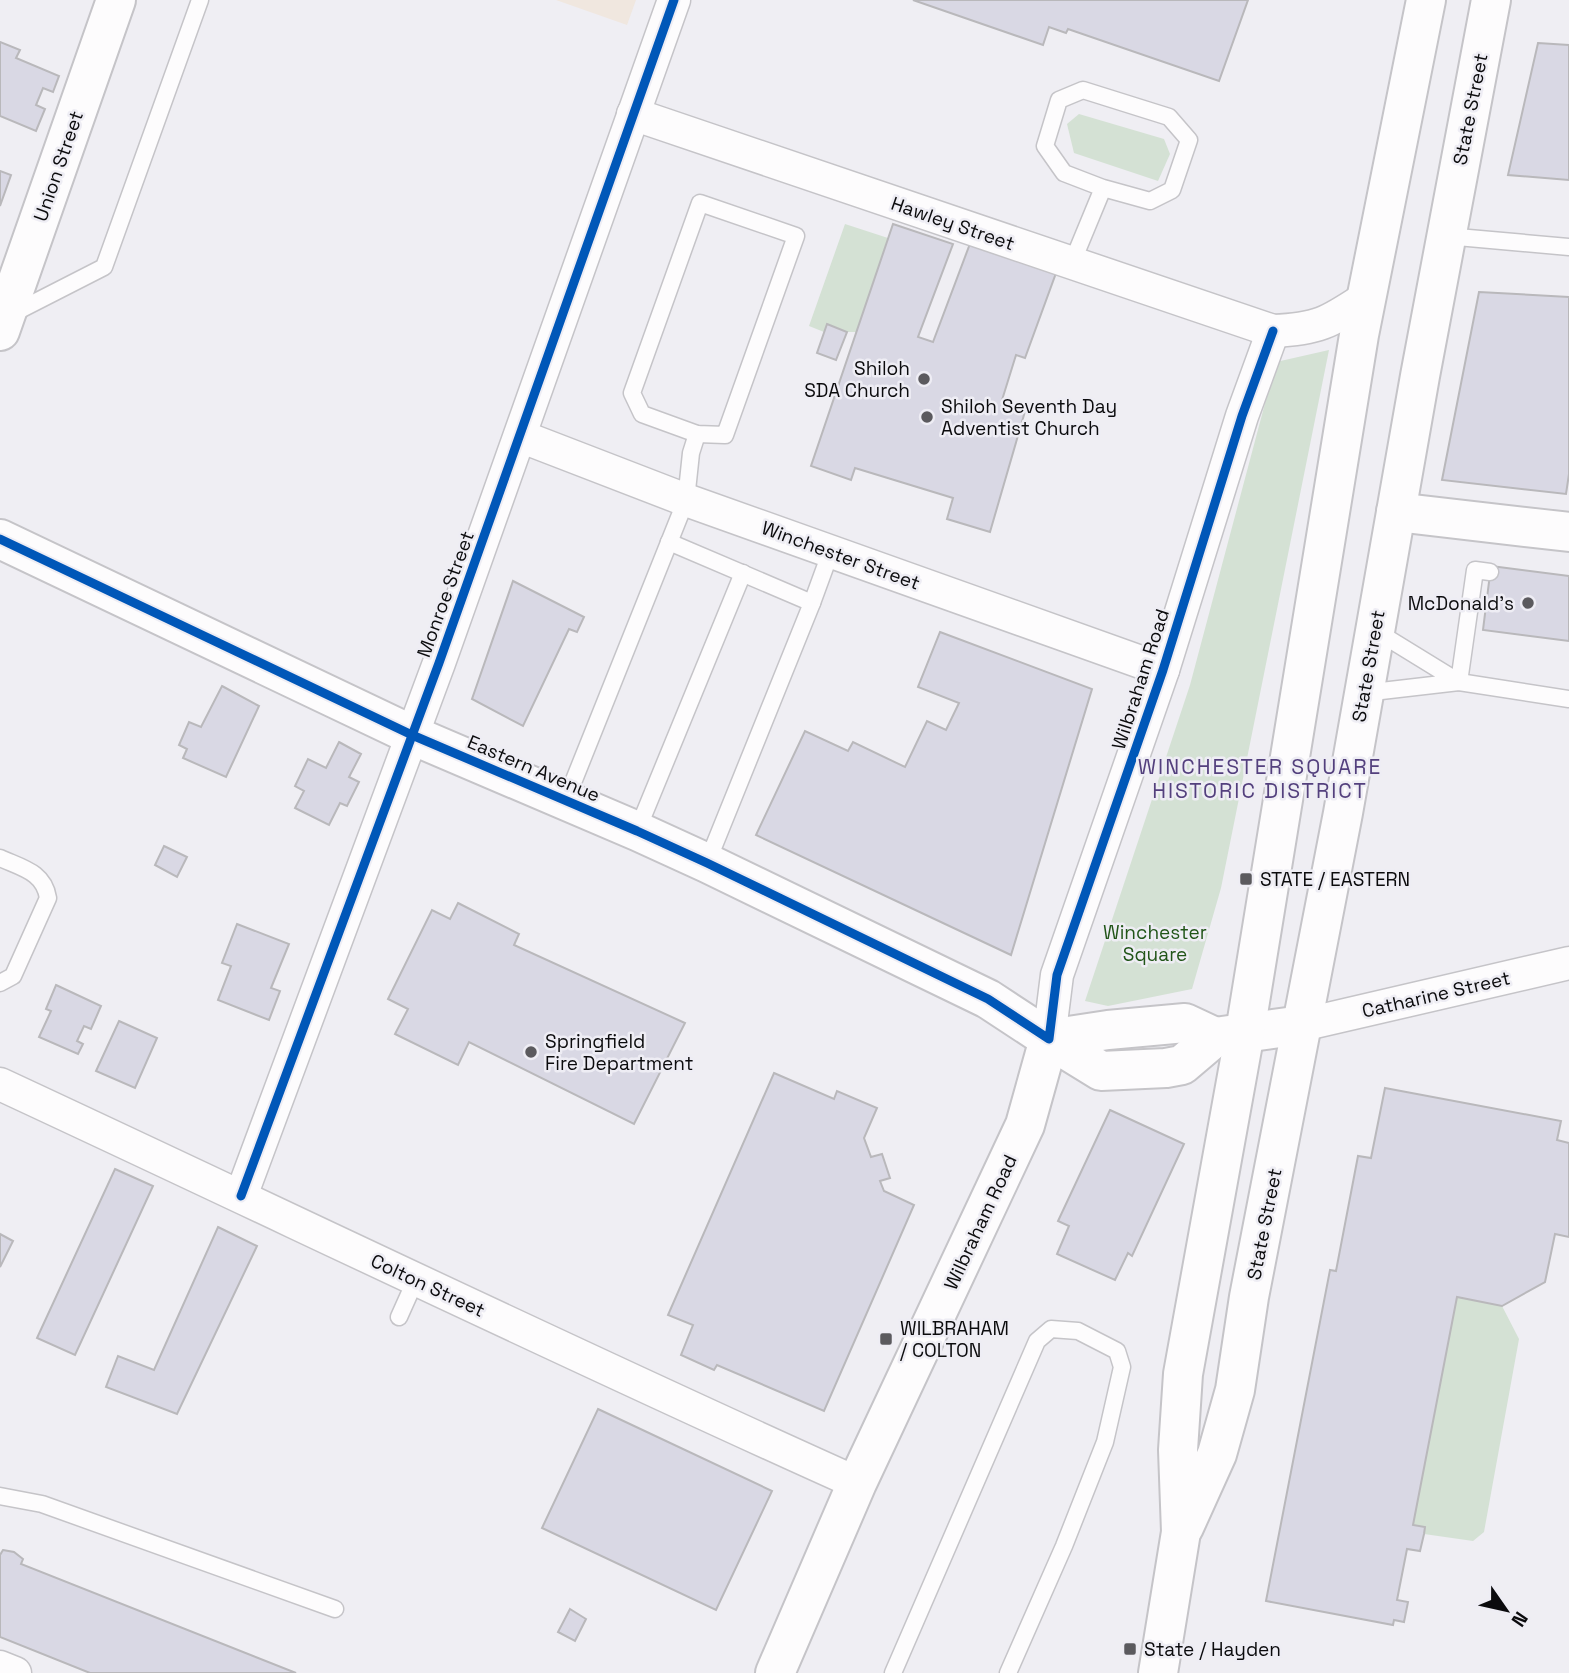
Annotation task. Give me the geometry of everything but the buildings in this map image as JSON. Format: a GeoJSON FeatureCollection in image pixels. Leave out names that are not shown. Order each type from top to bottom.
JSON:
{"type":"FeatureCollection","features":[{"type":"Feature","properties":{"kind":"main road","name":"Union Street"},"geometry":{"type":"LineString","coordinates":[[3,325],[116,0]]}},
{"type":"Feature","properties":{"kind":"main road","name":"State Street"},"geometry":{"type":"LineString","coordinates":[[1158,1673],[1181,1532],[1178,1450],[1183,1374],[1230,1034],[1367,297],[1426,0]]}},
{"type":"Feature","properties":{"kind":"main road","name":"State Street"},"geometry":{"type":"LineString","coordinates":[[1181,1532],[1217,1454],[1234,1390],[1491,0]]}},
{"type":"Feature","properties":{"kind":"main road"},"geometry":{"type":"LineString","coordinates":[[1396,512],[1569,532]]}},
{"type":"Feature","properties":{"kind":"main road","name":"Eastern Avenue"},"geometry":{"type":"LineString","coordinates":[[0,539],[412,735],[707,863],[988,999],[1101,1071],[1182,1065],[1230,1034]]}},
{"type":"Feature","properties":{"kind":"main road"},"geometry":{"type":"LineString","coordinates":[[1230,1034],[1302,1025]]}},
{"type":"Feature","properties":{"kind":"main road","name":"Wilbraham Road"},"geometry":{"type":"LineString","coordinates":[[775,1673],[857,1483],[1026,1125],[1049,1039]]}},
{"type":"Feature","properties":{"kind":"street","name":"Monroe Street"},"geometry":{"type":"LineString","coordinates":[[241,1196],[412,735],[674,0]]}},
{"type":"Feature","properties":{"kind":"street","name":"Hawley Street"},"geometry":{"type":"LineString","coordinates":[[633,114],[1273,331]]}},
{"type":"Feature","properties":{"kind":"street"},"geometry":{"type":"LineString","coordinates":[[1273,331],[1302,330],[1327,323],[1367,297]]}},
{"type":"Feature","properties":{"kind":"street","name":"Wilbraham Road"},"geometry":{"type":"LineString","coordinates":[[1049,1039],[1057,975],[1163,670],[1242,416],[1273,331]]}},
{"type":"Feature","properties":{"kind":"street","name":"Winchester Street"},"geometry":{"type":"LineString","coordinates":[[520,436],[686,500],[1163,670]]}},
{"type":"Feature","properties":{"kind":"street","name":"Catharine Street"},"geometry":{"type":"LineString","coordinates":[[1302,1025],[1569,963]]}},
{"type":"Feature","properties":{"kind":"street","name":"Colton Street"},"geometry":{"type":"LineString","coordinates":[[0,1084],[615,1374],[857,1483]]}},
{"type":"Feature","properties":{"kind":"street"},"geometry":{"type":"LineString","coordinates":[[0,1667],[15,1673]]}},
{"type":"Feature","properties":{"kind":"lane"},"geometry":{"type":"LineString","coordinates":[[3,325],[104,267],[200,0]]}},
{"type":"Feature","properties":{"kind":"lane"},"geometry":{"type":"LineString","coordinates":[[1083,90],[1169,117],[1189,140],[1172,190],[1150,201],[1102,188],[1064,173],[1045,146],[1059,100],[1083,90]]}},
{"type":"Feature","properties":{"kind":"lane"},"geometry":{"type":"LineString","coordinates":[[1072,263],[1102,188]]}},
{"type":"Feature","properties":{"kind":"lane"},"geometry":{"type":"LineString","coordinates":[[700,203],[796,236],[725,435],[697,434],[642,414],[632,393],[700,203]]}},
{"type":"Feature","properties":{"kind":"lane"},"geometry":{"type":"LineString","coordinates":[[1446,236],[1569,247]]}},
{"type":"Feature","properties":{"kind":"lane"},"geometry":{"type":"LineString","coordinates":[[566,800],[686,500],[691,453],[697,434]]}},
{"type":"Feature","properties":{"kind":"lane"},"geometry":{"type":"LineString","coordinates":[[669,542],[812,603]]}},
{"type":"Feature","properties":{"kind":"lane"},"geometry":{"type":"LineString","coordinates":[[707,863],[831,551]]}},
{"type":"Feature","properties":{"kind":"lane"},"geometry":{"type":"LineString","coordinates":[[1459,682],[1475,570],[1490,572]]}},
{"type":"Feature","properties":{"kind":"lane"},"geometry":{"type":"LineString","coordinates":[[637,831],[743,573]]}},
{"type":"Feature","properties":{"kind":"lane"},"geometry":{"type":"LineString","coordinates":[[1375,630],[1459,682]]}},
{"type":"Feature","properties":{"kind":"lane"},"geometry":{"type":"LineString","coordinates":[[1364,693],[1459,682],[1569,699]]}},
{"type":"Feature","properties":{"kind":"lane"},"geometry":{"type":"LineString","coordinates":[[0,858],[39,878],[46,886],[48,898],[13,976],[0,983]]}},
{"type":"Feature","properties":{"kind":"lane"},"geometry":{"type":"LineString","coordinates":[[399,1317],[416,1279]]}},
{"type":"Feature","properties":{"kind":"lane"},"geometry":{"type":"LineString","coordinates":[[893,1673],[1037,1341],[1051,1329],[1078,1331],[1117,1351],[1122,1367],[1105,1442],[1009,1673]]}},
{"type":"Feature","properties":{"kind":"lane"},"geometry":{"type":"LineString","coordinates":[[0,1496],[42,1504],[335,1609]]}},
{"type":"Feature","properties":{"kind":"shaded area"},"geometry":{"type":"Polygon","coordinates":[[[556,0],[636,0],[627,25],[556,0]]]}},
{"type":"Feature","properties":{"kind":"green space"},"geometry":{"type":"Polygon","coordinates":[[[1079,114],[1164,139],[1170,154],[1158,181],[1074,153],[1067,124],[1079,114]]]}},
{"type":"Feature","properties":{"kind":"green space"},"geometry":{"type":"Polygon","coordinates":[[[845,224],[888,238],[856,332],[847,332],[828,325],[824,332],[809,326],[845,224]]]}},
{"type":"Feature","properties":{"kind":"green space","name":"Winchester Square"},"geometry":{"type":"Polygon","coordinates":[[[1329,350],[1221,888],[1192,989],[1108,1006],[1085,1001],[1190,685],[1276,362],[1329,350]]]}},
{"type":"Feature","properties":{"kind":"green space"},"geometry":{"type":"Polygon","coordinates":[[[1457,1297],[1502,1306],[1519,1339],[1484,1532],[1473,1541],[1424,1534],[1425,1527],[1413,1525],[1457,1297]]]}},
{"type":"Feature","properties":{"kind":"cycle path"},"geometry":{"type":"LineString","coordinates":[[241,1196],[439,663],[674,0]]}},
{"type":"Feature","properties":{"kind":"cycle path"},"geometry":{"type":"LineString","coordinates":[[0,539],[412,735],[707,863],[988,999],[1049,1039],[1057,975],[1163,670],[1242,416],[1273,331]]}},
{"type":"Feature","properties":{"kind":"place","name":"Shiloh SDA Church"},"geometry":{"type":"Point","coordinates":[924,379]}},
{"type":"Feature","properties":{"kind":"place","name":"Shiloh Seventh Day Adventist Church"},"geometry":{"type":"Point","coordinates":[927,417]}},
{"type":"Feature","properties":{"kind":"place","name":"McDonald's"},"geometry":{"type":"Point","coordinates":[1528,603]}},
{"type":"Feature","properties":{"kind":"place","name":"STATE / EASTERN"},"geometry":{"type":"Point","coordinates":[1246,879]}},
{"type":"Feature","properties":{"kind":"place","name":"Springfield Fire Department"},"geometry":{"type":"Point","coordinates":[531,1052]}},
{"type":"Feature","properties":{"kind":"place","name":"WILBRAHAM / COLTON"},"geometry":{"type":"Point","coordinates":[886,1339]}},
{"type":"Feature","properties":{"kind":"place","name":"State / Hayden"},"geometry":{"type":"Point","coordinates":[1130,1649]}},
{"type":"Feature","properties":{"kind":"district","name":"WINCHESTER SQUARE HISTORIC DISTRICT"},"geometry":{"type":"Point","coordinates":[1260,779]}}]}
